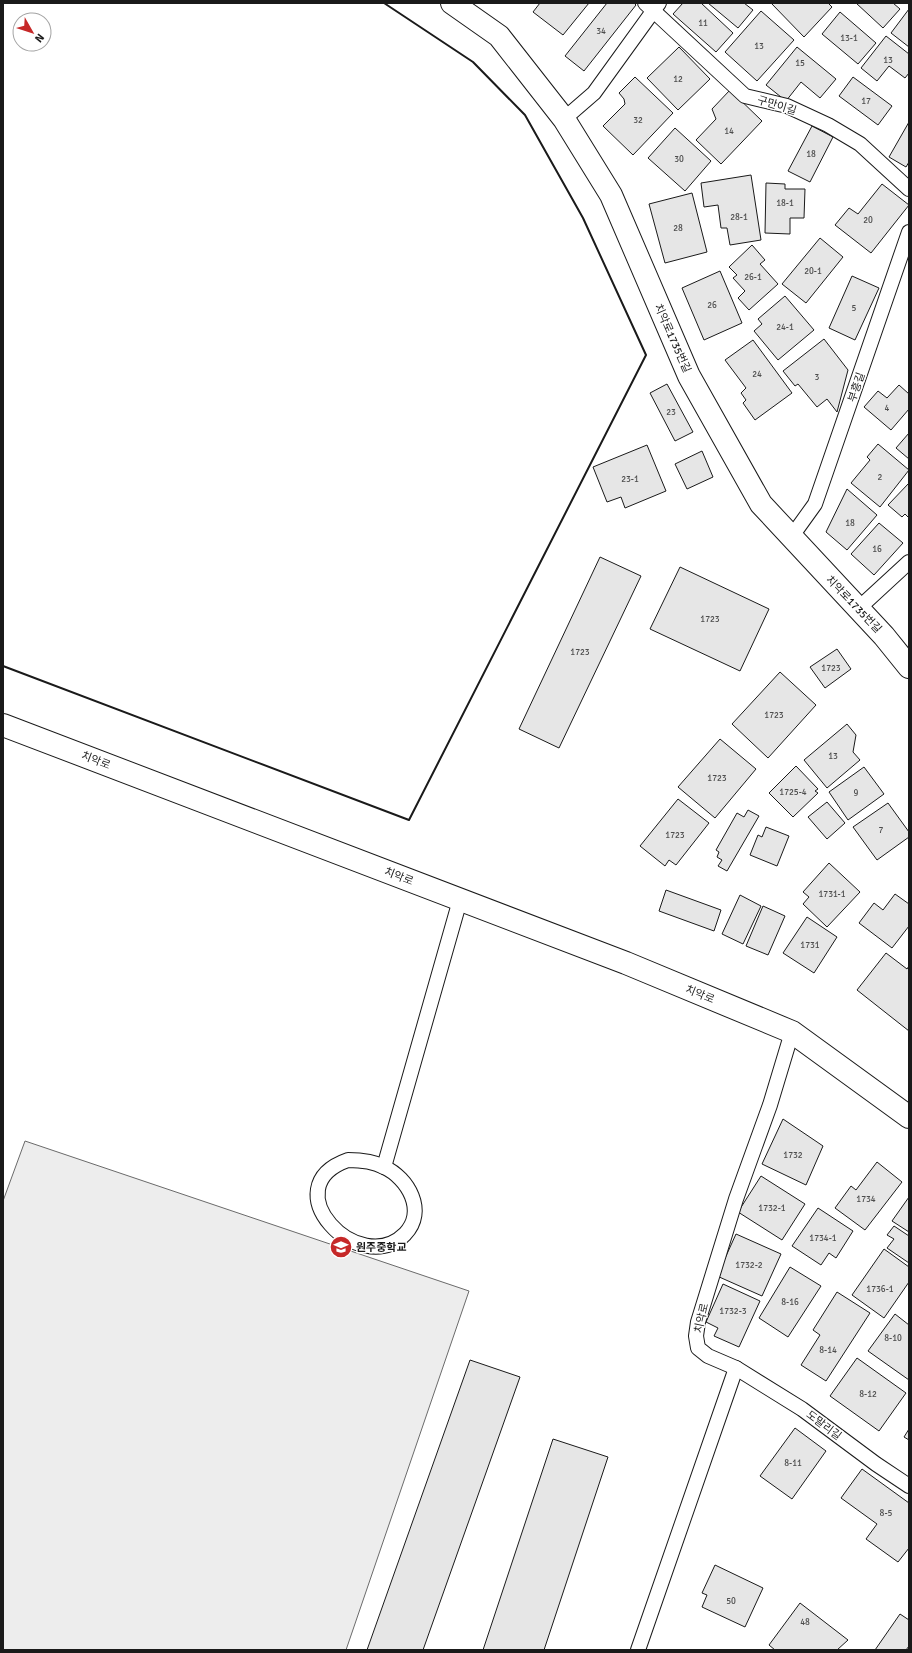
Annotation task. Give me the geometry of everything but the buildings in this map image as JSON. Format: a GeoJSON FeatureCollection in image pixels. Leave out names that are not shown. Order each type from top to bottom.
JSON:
{"type":"FeatureCollection","features":[{"type":"Feature","properties":{"kind":"main road","name":"치악로1735번길"},"geometry":{"type":"LineString","coordinates":[[452,3],[499,36],[564,118],[611,195],[689,376],[761,504],[829,578],[859,608],[909,667]]}},
{"type":"Feature","properties":{"kind":"main road","name":"치악로"},"geometry":{"type":"LineString","coordinates":[[3,725],[626,963],[792,1032],[909,1118]]}},
{"type":"Feature","properties":{"kind":"lane"},"geometry":{"type":"LineString","coordinates":[[564,118],[594,93],[652,6]]}},
{"type":"Feature","properties":{"kind":"lane","name":"구만이길"},"geometry":{"type":"LineString","coordinates":[[652,6],[745,96],[787,106],[828,125],[860,144],[909,189]]}},
{"type":"Feature","properties":{"kind":"lane","name":"부흥길"},"geometry":{"type":"LineString","coordinates":[[792,536],[815,504],[909,232]]}},
{"type":"Feature","properties":{"kind":"lane"},"geometry":{"type":"LineString","coordinates":[[859,608],[909,562]]}},
{"type":"Feature","properties":{"kind":"lane"},"geometry":{"type":"LineString","coordinates":[[384,1167],[460,900]]}},
{"type":"Feature","properties":{"kind":"lane","name":"치악로"},"geometry":{"type":"LineString","coordinates":[[736,1368],[713,1358],[698,1348],[696,1336],[698,1322],[736,1198],[770,1105],[792,1032]]}},
{"type":"Feature","properties":{"kind":"lane"},"geometry":{"type":"LineString","coordinates":[[348,1160],[361,1160],[384,1167],[394,1172],[409,1190],[415,1205],[415,1214],[410,1229],[397,1241],[378,1247],[367,1246],[340,1234],[331,1226],[324,1217],[319,1206],[318,1194],[321,1182],[327,1172],[337,1164],[348,1160]]}},
{"type":"Feature","properties":{"kind":"lane"},"geometry":{"type":"LineString","coordinates":[[638,1650],[736,1368]]}},
{"type":"Feature","properties":{"kind":"lane","name":"도말리길"},"geometry":{"type":"LineString","coordinates":[[736,1368],[802,1409],[876,1464],[909,1486]]}},
{"type":"Feature","properties":{"kind":"shaded area"},"geometry":{"type":"Polygon","coordinates":[[[25,1141],[469,1291],[346,1650],[3,1650],[3,1201],[25,1141]]]}},
{"type":"Feature","properties":{"kind":"wall"},"geometry":{"type":"LineString","coordinates":[[3,666],[409,820],[646,355],[583,218],[525,115],[473,62],[384,3]]}},
{"type":"Feature","properties":{"kind":"place","name":"원주중학교"},"geometry":{"type":"Point","coordinates":[341,1247]}}]}
